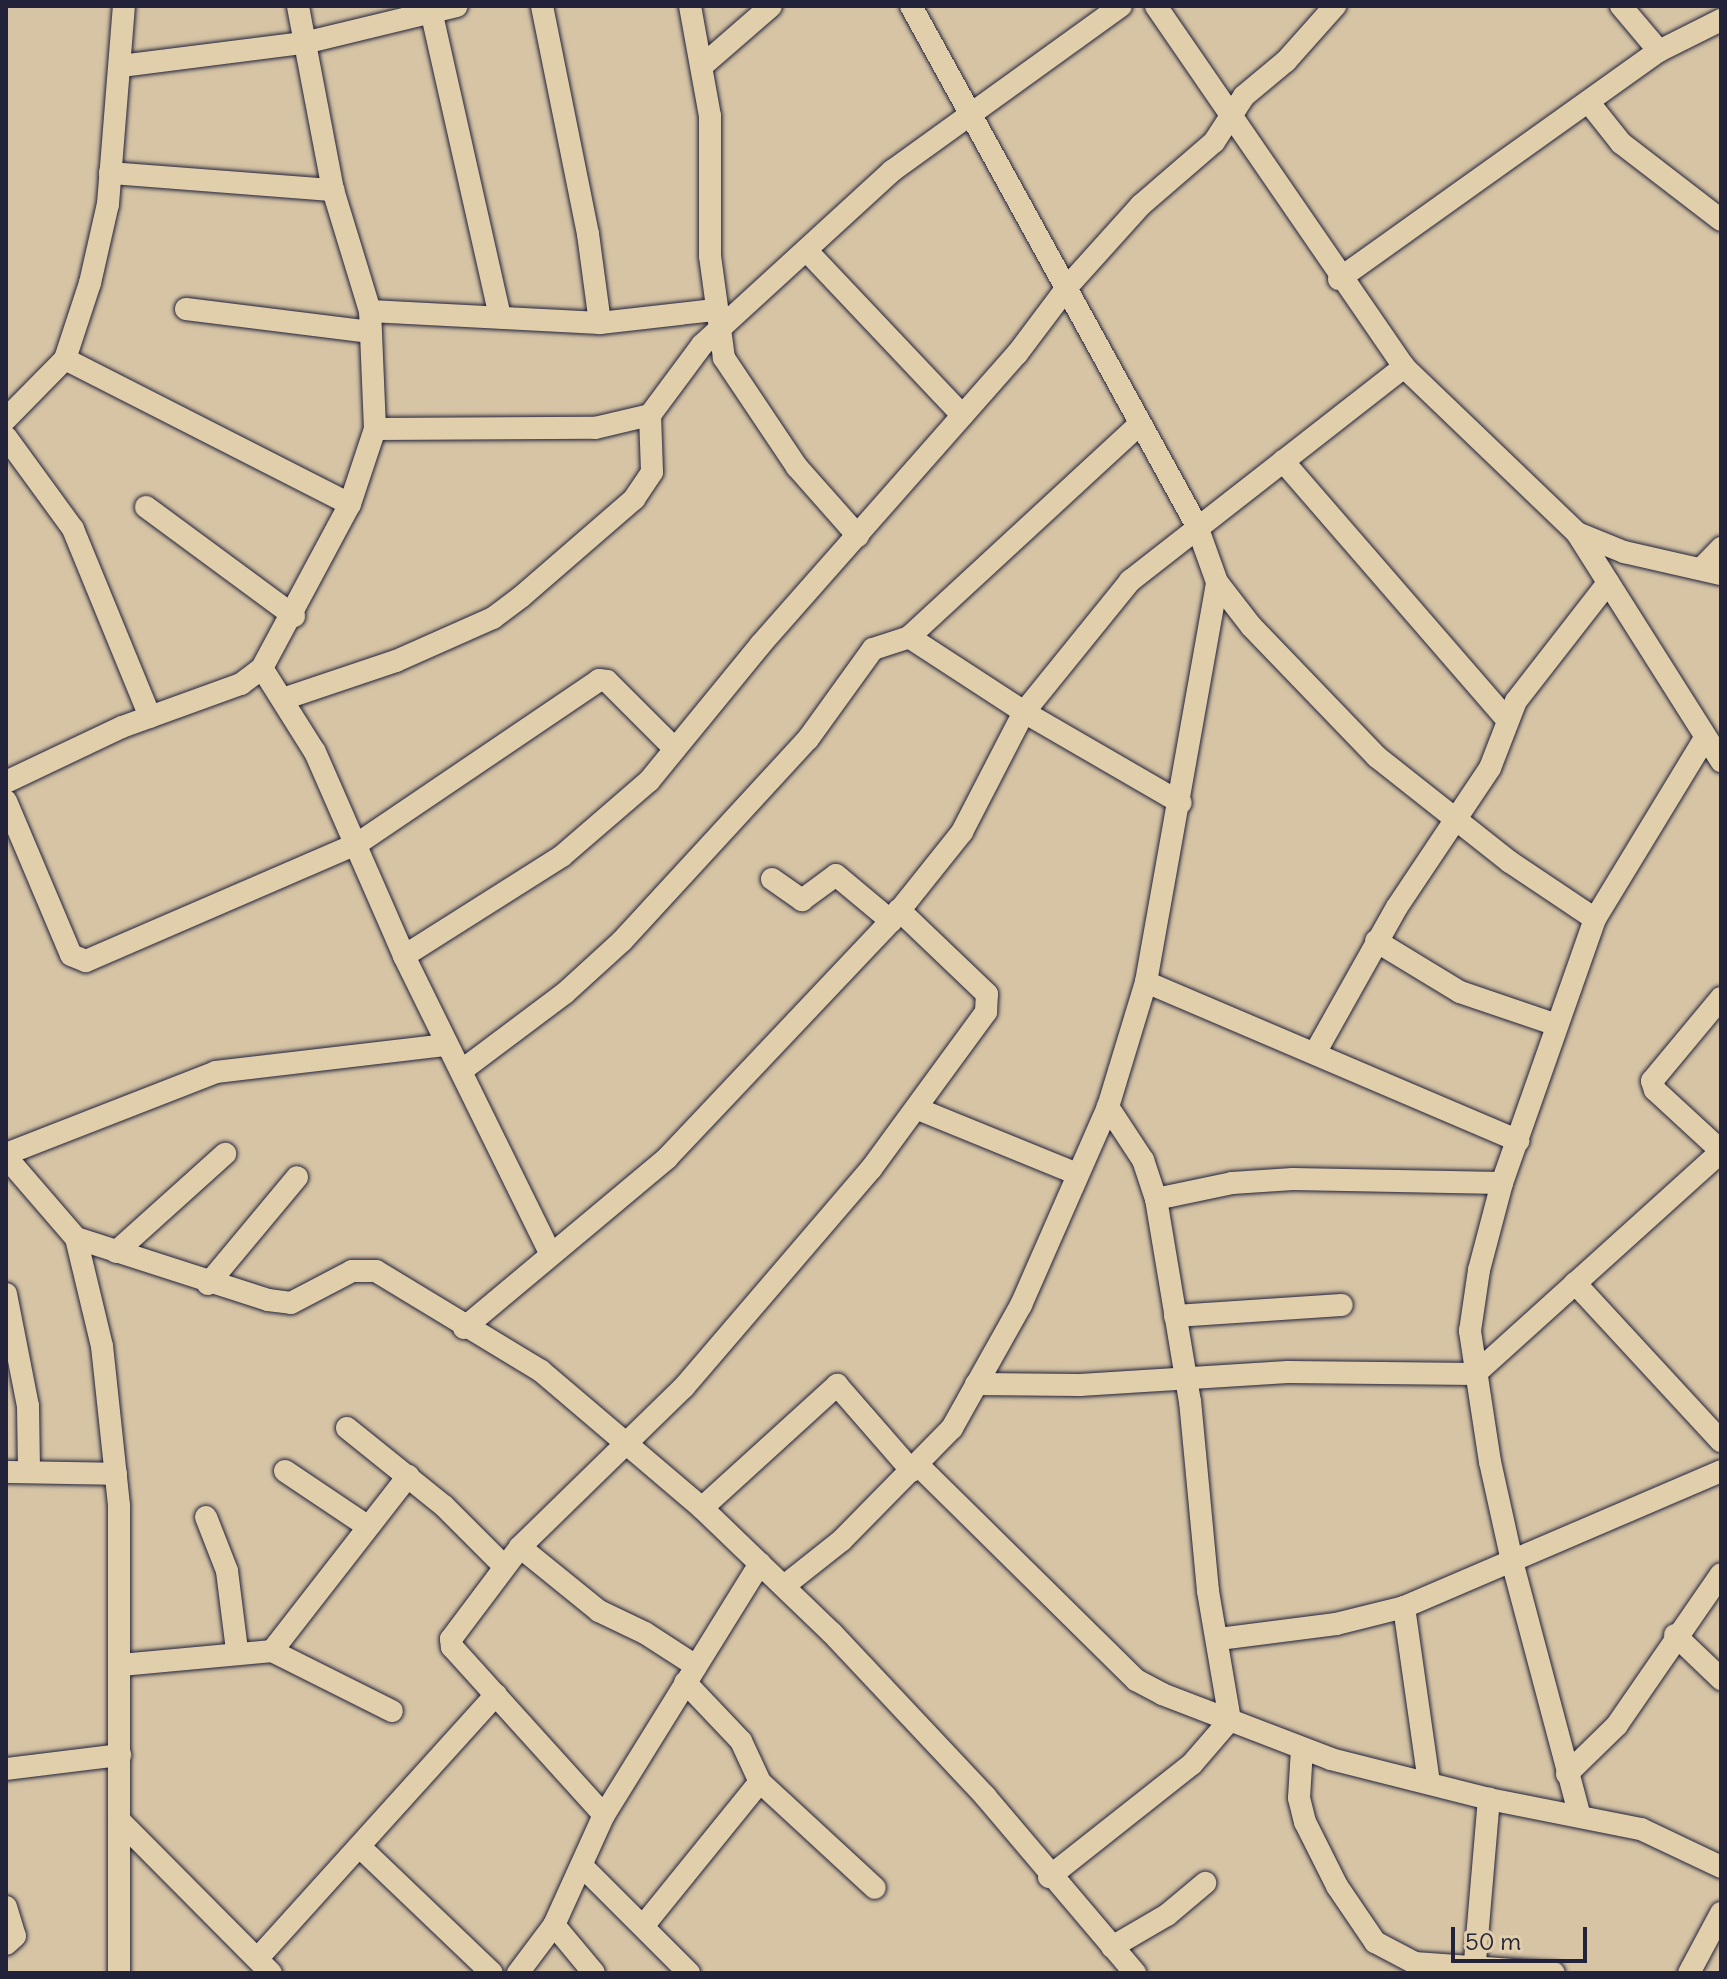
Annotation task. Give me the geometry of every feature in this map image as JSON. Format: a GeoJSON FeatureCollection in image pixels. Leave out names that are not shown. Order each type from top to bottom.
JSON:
{"type":"FeatureCollection","features":[{"type":"Feature","properties":{"kind":"street"},"geometry":{"type":"LineString","coordinates":[[6,419],[65,359],[93,270],[110,173],[124,6]]}},
{"type":"Feature","properties":{"kind":"street"},"geometry":{"type":"LineString","coordinates":[[6,782],[150,717],[211,698],[262,668],[294,616],[350,504],[375,429],[370,321],[333,190],[298,6]]}},
{"type":"Feature","properties":{"kind":"street"},"geometry":{"type":"LineString","coordinates":[[121,66],[304,43],[430,9],[457,6]]}},
{"type":"Feature","properties":{"kind":"street"},"geometry":{"type":"LineString","coordinates":[[542,6],[588,234],[600,323]]}},
{"type":"Feature","properties":{"kind":"street"},"geometry":{"type":"LineString","coordinates":[[690,6],[710,116],[715,320],[734,379],[757,413],[858,536]]}},
{"type":"Feature","properties":{"kind":"street"},"geometry":{"type":"LineString","coordinates":[[702,66],[771,6]]}},
{"type":"Feature","properties":{"kind":"street"},"geometry":{"type":"LineString","coordinates":[[911,6],[1068,286],[1197,526],[1217,582],[1251,626],[1342,722],[1455,820],[1595,919]]}},
{"type":"Feature","properties":{"kind":"street"},"geometry":{"type":"LineString","coordinates":[[375,429],[595,428],[650,415],[715,320],[807,251],[892,171],[969,110],[1121,6]]}},
{"type":"Feature","properties":{"kind":"street"},"geometry":{"type":"LineString","coordinates":[[1156,6],[1339,279],[1404,367],[1577,533],[1721,761]]}},
{"type":"Feature","properties":{"kind":"street"},"geometry":{"type":"LineString","coordinates":[[404,956],[562,856],[610,818],[675,749],[962,415],[1068,286],[1141,205],[1214,142],[1244,96],[1286,61],[1335,6]]}},
{"type":"Feature","properties":{"kind":"street"},"geometry":{"type":"LineString","coordinates":[[1621,6],[1659,51]]}},
{"type":"Feature","properties":{"kind":"street"},"geometry":{"type":"LineString","coordinates":[[430,9],[500,317]]}},
{"type":"Feature","properties":{"kind":"street"},"geometry":{"type":"LineString","coordinates":[[1339,279],[1590,104],[1659,51],[1721,20]]}},
{"type":"Feature","properties":{"kind":"street"},"geometry":{"type":"LineString","coordinates":[[1590,104],[1621,143],[1721,220]]}},
{"type":"Feature","properties":{"kind":"street"},"geometry":{"type":"LineString","coordinates":[[110,173],[333,190]]}},
{"type":"Feature","properties":{"kind":"street"},"geometry":{"type":"LineString","coordinates":[[807,251],[962,415]]}},
{"type":"Feature","properties":{"kind":"street"},"geometry":{"type":"LineString","coordinates":[[186,309],[370,321],[500,317],[600,323],[715,320]]}},
{"type":"Feature","properties":{"kind":"street"},"geometry":{"type":"LineString","coordinates":[[65,359],[350,504]]}},
{"type":"Feature","properties":{"kind":"street"},"geometry":{"type":"LineString","coordinates":[[464,1328],[667,1158],[895,916],[962,832],[1024,712],[1130,581],[1404,367]]}},
{"type":"Feature","properties":{"kind":"street"},"geometry":{"type":"LineString","coordinates":[[283,699],[396,661],[493,618],[521,597],[634,499],[652,472],[656,451],[650,415]]}},
{"type":"Feature","properties":{"kind":"street"},"geometry":{"type":"LineString","coordinates":[[461,1071],[565,993],[622,941],[808,739],[873,649],[909,637],[1140,424]]}},
{"type":"Feature","properties":{"kind":"street"},"geometry":{"type":"LineString","coordinates":[[6,437],[57,499],[73,529],[150,717]]}},
{"type":"Feature","properties":{"kind":"street"},"geometry":{"type":"LineString","coordinates":[[1283,461],[1507,720]]}},
{"type":"Feature","properties":{"kind":"street"},"geometry":{"type":"LineString","coordinates":[[146,507],[294,616]]}},
{"type":"Feature","properties":{"kind":"street"},"geometry":{"type":"LineString","coordinates":[[1577,533],[1624,552],[1712,571],[1721,548]]}},
{"type":"Feature","properties":{"kind":"street"},"geometry":{"type":"LineString","coordinates":[[784,1586],[842,1540],[952,1428],[1021,1305],[1108,1107],[1146,982],[1181,803],[1217,582]]}},
{"type":"Feature","properties":{"kind":"street"},"geometry":{"type":"LineString","coordinates":[[1315,1053],[1376,941],[1490,768],[1516,701],[1608,583]]}},
{"type":"Feature","properties":{"kind":"street"},"geometry":{"type":"LineString","coordinates":[[909,637],[1024,712],[1181,803]]}},
{"type":"Feature","properties":{"kind":"street"},"geometry":{"type":"LineString","coordinates":[[262,668],[315,752],[404,956],[550,1253]]}},
{"type":"Feature","properties":{"kind":"street"},"geometry":{"type":"LineString","coordinates":[[6,801],[71,955],[79,962],[227,903],[357,844],[599,680],[607,681],[675,749]]}},
{"type":"Feature","properties":{"kind":"street"},"geometry":{"type":"LineString","coordinates":[[1579,1813],[1512,1561],[1475,1374],[1470,1331],[1502,1183],[1595,919],[1705,738]]}},
{"type":"Feature","properties":{"kind":"street"},"geometry":{"type":"LineString","coordinates":[[604,1815],[496,1695],[451,1639],[503,1565],[684,1387],[918,1109],[989,1002],[895,916],[836,875],[802,900],[772,879]]}},
{"type":"Feature","properties":{"kind":"street"},"geometry":{"type":"LineString","coordinates":[[1376,941],[1460,992],[1557,1025]]}},
{"type":"Feature","properties":{"kind":"street"},"geometry":{"type":"LineString","coordinates":[[1146,982],[1519,1141]]}},
{"type":"Feature","properties":{"kind":"street"},"geometry":{"type":"LineString","coordinates":[[976,1384],[1080,1385],[1186,1376],[1475,1374],[1721,1151],[1655,1090],[1652,1081],[1721,998]]}},
{"type":"Feature","properties":{"kind":"street"},"geometry":{"type":"LineString","coordinates":[[119,1973],[121,1665],[116,1474],[102,1346],[76,1238],[6,1155],[216,1072],[446,1045]]}},
{"type":"Feature","properties":{"kind":"street"},"geometry":{"type":"LineString","coordinates":[[1049,1877],[1192,1764],[1230,1720],[1219,1639],[1208,1591],[1186,1376],[1156,1199],[1143,1160],[1108,1107]]}},
{"type":"Feature","properties":{"kind":"street"},"geometry":{"type":"LineString","coordinates":[[918,1109],[1077,1174]]}},
{"type":"Feature","properties":{"kind":"street"},"geometry":{"type":"LineString","coordinates":[[116,1252],[225,1154]]}},
{"type":"Feature","properties":{"kind":"street"},"geometry":{"type":"LineString","coordinates":[[208,1284],[297,1177]]}},
{"type":"Feature","properties":{"kind":"street"},"geometry":{"type":"LineString","coordinates":[[1156,1199],[1232,1183],[1293,1179],[1502,1183]]}},
{"type":"Feature","properties":{"kind":"street"},"geometry":{"type":"LineString","coordinates":[[76,1238],[208,1284],[291,1303],[365,1269],[541,1371],[702,1508],[784,1586],[985,1796],[1049,1877],[1135,1973]]}},
{"type":"Feature","properties":{"kind":"street"},"geometry":{"type":"LineString","coordinates":[[1575,1283],[1721,1441]]}},
{"type":"Feature","properties":{"kind":"street"},"geometry":{"type":"LineString","coordinates":[[6,1294],[28,1406],[29,1472]]}},
{"type":"Feature","properties":{"kind":"street"},"geometry":{"type":"LineString","coordinates":[[1175,1316],[1342,1305]]}},
{"type":"Feature","properties":{"kind":"street"},"geometry":{"type":"LineString","coordinates":[[702,1508],[837,1385],[915,1468],[1136,1680],[1302,1749],[1489,1799],[1579,1813],[1658,1835],[1721,1867]]}},
{"type":"Feature","properties":{"kind":"street"},"geometry":{"type":"LineString","coordinates":[[347,1428],[408,1476],[503,1565]]}},
{"type":"Feature","properties":{"kind":"street"},"geometry":{"type":"LineString","coordinates":[[285,1471],[367,1526]]}},
{"type":"Feature","properties":{"kind":"street"},"geometry":{"type":"LineString","coordinates":[[1219,1639],[1336,1624],[1404,1607],[1721,1471]]}},
{"type":"Feature","properties":{"kind":"street"},"geometry":{"type":"LineString","coordinates":[[6,1472],[116,1474]]}},
{"type":"Feature","properties":{"kind":"street"},"geometry":{"type":"LineString","coordinates":[[272,1651],[408,1476]]}},
{"type":"Feature","properties":{"kind":"street"},"geometry":{"type":"LineString","coordinates":[[206,1517],[227,1571],[237,1650]]}},
{"type":"Feature","properties":{"kind":"street"},"geometry":{"type":"LineString","coordinates":[[520,1547],[599,1611],[645,1633],[690,1674],[741,1741],[760,1782],[875,1888]]}},
{"type":"Feature","properties":{"kind":"street"},"geometry":{"type":"LineString","coordinates":[[518,1973],[554,1925],[583,1867],[604,1815],[760,1563]]}},
{"type":"Feature","properties":{"kind":"street"},"geometry":{"type":"LineString","coordinates":[[1567,1774],[1617,1725],[1675,1635],[1721,1574]]}},
{"type":"Feature","properties":{"kind":"street"},"geometry":{"type":"LineString","coordinates":[[1404,1607],[1429,1783]]}},
{"type":"Feature","properties":{"kind":"street"},"geometry":{"type":"LineString","coordinates":[[1675,1635],[1721,1679]]}},
{"type":"Feature","properties":{"kind":"street"},"geometry":{"type":"LineString","coordinates":[[121,1665],[237,1650],[272,1651],[392,1711]]}},
{"type":"Feature","properties":{"kind":"street"},"geometry":{"type":"LineString","coordinates":[[120,1821],[265,1965],[360,1847],[496,1695]]}},
{"type":"Feature","properties":{"kind":"street"},"geometry":{"type":"LineString","coordinates":[[1302,1749],[1299,1798],[1305,1822],[1337,1886],[1375,1942],[1415,1963],[1554,1973]]}},
{"type":"Feature","properties":{"kind":"street"},"geometry":{"type":"LineString","coordinates":[[6,1769],[120,1755]]}},
{"type":"Feature","properties":{"kind":"street"},"geometry":{"type":"LineString","coordinates":[[644,1925],[760,1782]]}},
{"type":"Feature","properties":{"kind":"street"},"geometry":{"type":"LineString","coordinates":[[1474,1969],[1489,1799]]}},
{"type":"Feature","properties":{"kind":"street"},"geometry":{"type":"LineString","coordinates":[[360,1847],[492,1973]]}},
{"type":"Feature","properties":{"kind":"street"},"geometry":{"type":"LineString","coordinates":[[583,1867],[689,1973]]}},
{"type":"Feature","properties":{"kind":"street"},"geometry":{"type":"LineString","coordinates":[[1112,1947],[1167,1915],[1205,1883]]}},
{"type":"Feature","properties":{"kind":"street"},"geometry":{"type":"LineString","coordinates":[[6,1907],[15,1936],[6,1944]]}},
{"type":"Feature","properties":{"kind":"street"},"geometry":{"type":"LineString","coordinates":[[1689,1973],[1721,1913]]}},
{"type":"Feature","properties":{"kind":"street"},"geometry":{"type":"LineString","coordinates":[[554,1925],[594,1973]]}}]}
